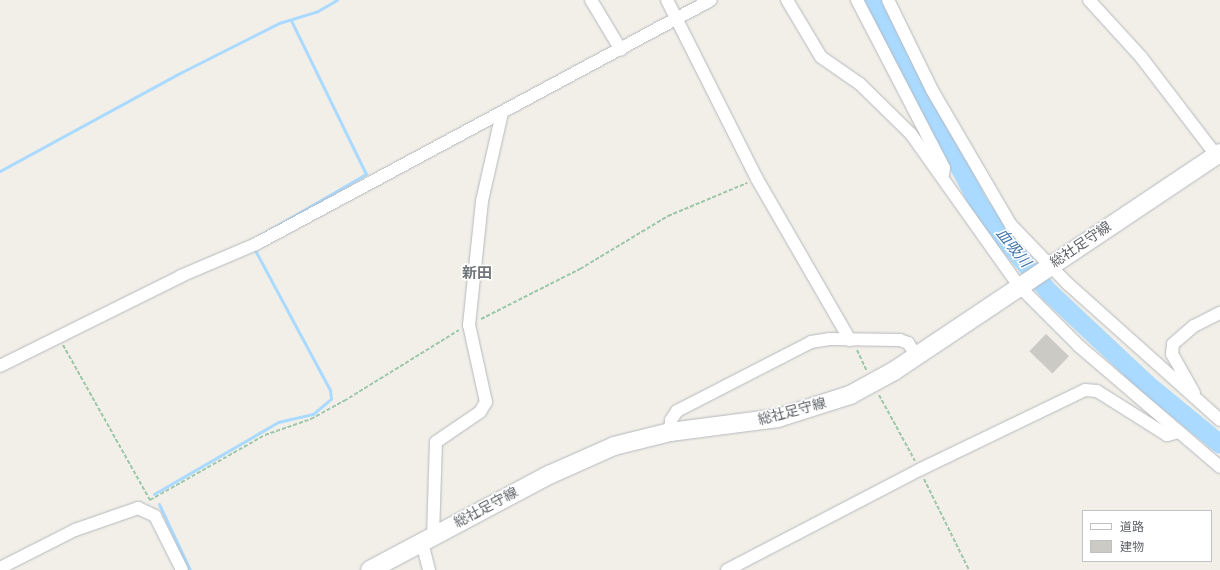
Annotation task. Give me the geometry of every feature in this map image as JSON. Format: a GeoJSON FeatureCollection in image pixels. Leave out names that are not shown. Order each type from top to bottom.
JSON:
{"type":"FeatureCollection","features":[{"type":"Feature","properties":{"kind":"main road","name":"総社足守線"},"geometry":{"type":"LineString","coordinates":[[370,570],[582,458],[614,446],[670,432],[778,418],[812,410],[872,383],[1218,154]]}},
{"type":"Feature","properties":{"kind":"street"},"geometry":{"type":"LineString","coordinates":[[591,0],[621,50]]}},
{"type":"Feature","properties":{"kind":"street"},"geometry":{"type":"LineString","coordinates":[[667,0],[757,179],[851,340]]}},
{"type":"Feature","properties":{"kind":"street"},"geometry":{"type":"LineString","coordinates":[[0,366],[256,244],[672,23],[676,17],[711,0]]}},
{"type":"Feature","properties":{"kind":"street"},"geometry":{"type":"LineString","coordinates":[[787,0],[821,58],[860,84],[894,114],[943,176],[978,232],[1022,284],[1176,433],[1220,467]]}},
{"type":"Feature","properties":{"kind":"street"},"geometry":{"type":"LineString","coordinates":[[857,0],[944,168],[943,176]]}},
{"type":"Feature","properties":{"kind":"street"},"geometry":{"type":"LineString","coordinates":[[888,0],[932,90],[1011,225],[1048,267],[1220,420]]}},
{"type":"Feature","properties":{"kind":"street"},"geometry":{"type":"LineString","coordinates":[[1089,0],[1141,57],[1218,154]]}},
{"type":"Feature","properties":{"kind":"street"},"geometry":{"type":"LineString","coordinates":[[429,570],[428,540],[436,442],[480,412],[486,402],[469,325],[482,201],[502,113]]}},
{"type":"Feature","properties":{"kind":"street"},"geometry":{"type":"LineString","coordinates":[[1198,401],[1172,354],[1173,344],[1194,326],[1220,313]]}},
{"type":"Feature","properties":{"kind":"street"},"geometry":{"type":"LineString","coordinates":[[670,432],[671,420],[677,411],[811,342],[900,340],[908,344],[916,354]]}},
{"type":"Feature","properties":{"kind":"street"},"geometry":{"type":"LineString","coordinates":[[727,570],[919,470],[1085,390],[1098,391],[1167,434],[1176,433]]}},
{"type":"Feature","properties":{"kind":"street"},"geometry":{"type":"LineString","coordinates":[[0,568],[75,530],[138,508],[155,516],[182,570]]}},
{"type":"Feature","properties":{"kind":"path"},"geometry":{"type":"LineString","coordinates":[[58,338],[150,500],[265,435],[311,419],[337,405],[469,325],[580,268],[668,216],[757,179]]}},
{"type":"Feature","properties":{"kind":"path"},"geometry":{"type":"LineString","coordinates":[[851,340],[969,570]]}},
{"type":"Feature","properties":{"kind":"building"},"geometry":{"type":"Polygon","coordinates":[[[1046,334],[1069,356],[1052,373],[1029,351],[1046,334]]]}},
{"type":"Feature","properties":{"kind":"waterway"},"geometry":{"type":"LineString","coordinates":[[0,171],[178,74],[279,23],[316,12],[337,0]]}},
{"type":"Feature","properties":{"kind":"waterway","name":"血吸川"},"geometry":{"type":"LineString","coordinates":[[872,0],[978,203],[1006,241],[1049,292],[1147,384],[1220,444]]}},
{"type":"Feature","properties":{"kind":"waterway"},"geometry":{"type":"LineString","coordinates":[[259,236],[366,174],[291,20]]}},
{"type":"Feature","properties":{"kind":"waterway"},"geometry":{"type":"LineString","coordinates":[[154,494],[278,422],[313,414],[331,399],[330,390],[254,248]]}},
{"type":"Feature","properties":{"kind":"waterway"},"geometry":{"type":"LineString","coordinates":[[159,504],[190,570]]}},
{"type":"Feature","properties":{"kind":"district","name":"新田"},"geometry":{"type":"Point","coordinates":[477,274]}}]}
